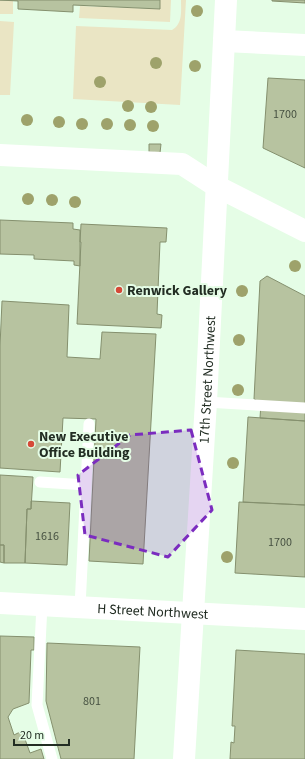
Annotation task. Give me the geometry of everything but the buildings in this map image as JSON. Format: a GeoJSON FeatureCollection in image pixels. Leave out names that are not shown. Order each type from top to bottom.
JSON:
{"type":"FeatureCollection","features":[{"type":"Feature","properties":{"kind":"main road","name":"17th Street Northwest"},"geometry":{"type":"LineString","coordinates":[[184,759],[206,402],[226,0]]}},
{"type":"Feature","properties":{"kind":"main road"},"geometry":{"type":"LineString","coordinates":[[224,41],[305,45]]}},
{"type":"Feature","properties":{"kind":"main road"},"geometry":{"type":"LineString","coordinates":[[0,155],[182,164],[216,186],[305,231]]}},
{"type":"Feature","properties":{"kind":"main road","name":"H Street Northwest"},"geometry":{"type":"LineString","coordinates":[[0,603],[305,619]]}},
{"type":"Feature","properties":{"kind":"lane"},"geometry":{"type":"LineString","coordinates":[[206,402],[305,408]]}},
{"type":"Feature","properties":{"kind":"lane"},"geometry":{"type":"LineString","coordinates":[[80,607],[89,424]]}},
{"type":"Feature","properties":{"kind":"lane"},"geometry":{"type":"LineString","coordinates":[[40,482],[86,485]]}},
{"type":"Feature","properties":{"kind":"lane"},"geometry":{"type":"LineString","coordinates":[[42,605],[37,706],[52,759]]}},
{"type":"Feature","properties":{"kind":"highlighted area"},"geometry":{"type":"Polygon","coordinates":[[[191,430],[212,510],[168,557],[85,535],[78,475],[130,435],[191,430]]]}},
{"type":"Feature","properties":{"kind":"shaded area"},"geometry":{"type":"Polygon","coordinates":[[[0,0],[13,1],[13,14],[0,14],[0,0]]]}},
{"type":"Feature","properties":{"kind":"shaded area"},"geometry":{"type":"Polygon","coordinates":[[[160,0],[171,0],[170,22],[79,18],[80,6],[159,9],[160,0]]]}},
{"type":"Feature","properties":{"kind":"shaded area"},"geometry":{"type":"Polygon","coordinates":[[[181,0],[186,0],[180,105],[73,99],[76,26],[172,30],[180,21],[181,0]]]}},
{"type":"Feature","properties":{"kind":"shaded area"},"geometry":{"type":"Polygon","coordinates":[[[0,21],[14,22],[10,95],[0,95],[0,21]]]}},
{"type":"Feature","properties":{"kind":"place","name":"Renwick Gallery"},"geometry":{"type":"Point","coordinates":[119,290]}},
{"type":"Feature","properties":{"kind":"place","name":"New Executive Office Building"},"geometry":{"type":"Point","coordinates":[31,444]}}]}
